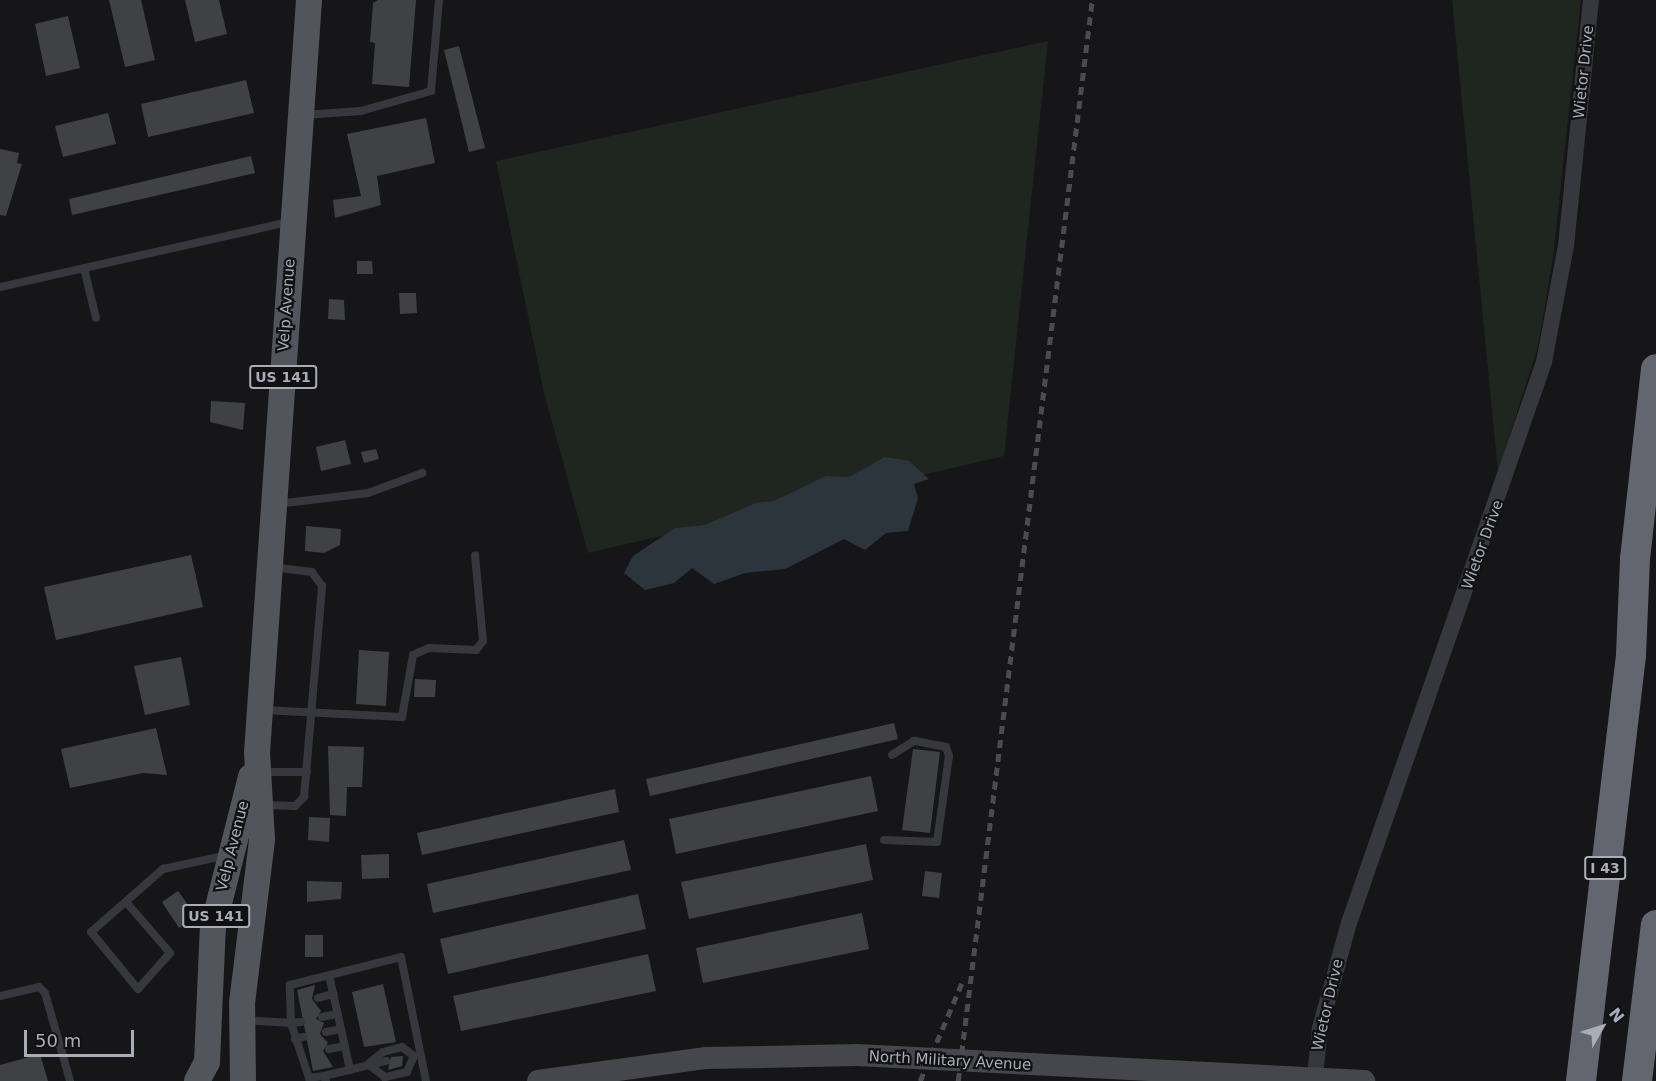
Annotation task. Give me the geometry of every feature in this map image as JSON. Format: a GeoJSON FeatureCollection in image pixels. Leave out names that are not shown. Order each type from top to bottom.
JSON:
{"type":"FeatureCollection","features":[{"type":"Feature","properties":{"kind":"highway"},"geometry":{"type":"LineString","coordinates":[[1630,655],[1635,559],[1656,369]]}},
{"type":"Feature","properties":{"kind":"highway"},"geometry":{"type":"LineString","coordinates":[[1630,655],[1656,516]]}},
{"type":"Feature","properties":{"kind":"highway","name":"I 43"},"geometry":{"type":"LineString","coordinates":[[1581,1081],[1630,655]]}},
{"type":"Feature","properties":{"kind":"highway"},"geometry":{"type":"LineString","coordinates":[[1636,1081],[1656,925]]}},
{"type":"Feature","properties":{"kind":"main road","name":"Velp Avenue"},"geometry":{"type":"LineString","coordinates":[[243,1081],[242,1020],[262,839],[257,762],[260,710],[309,0]]}},
{"type":"Feature","properties":{"kind":"main road","name":"Velp Avenue"},"geometry":{"type":"LineString","coordinates":[[197,1081],[207,1062],[213,927],[257,762]]}},
{"type":"Feature","properties":{"kind":"street","name":"Wietor Drive"},"geometry":{"type":"LineString","coordinates":[[1315,1076],[1320,1029],[1349,923],[1546,354],[1567,235],[1591,0]]}},
{"type":"Feature","properties":{"kind":"street","name":"North Military Avenue"},"geometry":{"type":"LineString","coordinates":[[538,1081],[706,1058],[857,1055],[1315,1076],[1364,1081]]}},
{"type":"Feature","properties":{"kind":"lane"},"geometry":{"type":"LineString","coordinates":[[301,115],[361,111],[431,91],[439,0]]}},
{"type":"Feature","properties":{"kind":"lane"},"geometry":{"type":"LineString","coordinates":[[0,287],[293,221]]}},
{"type":"Feature","properties":{"kind":"lane"},"geometry":{"type":"LineString","coordinates":[[84,268],[96,318]]}},
{"type":"Feature","properties":{"kind":"lane"},"geometry":{"type":"LineString","coordinates":[[274,504],[368,493],[422,473]]}},
{"type":"Feature","properties":{"kind":"lane"},"geometry":{"type":"LineString","coordinates":[[260,710],[398,720],[413,655],[429,648],[480,647],[475,555]]}},
{"type":"Feature","properties":{"kind":"lane"},"geometry":{"type":"LineString","coordinates":[[260,804],[300,804],[307,771],[320,580],[312,572],[269,566]]}},
{"type":"Feature","properties":{"kind":"lane"},"geometry":{"type":"LineString","coordinates":[[884,840],[937,842],[949,756],[946,747],[914,741],[892,755]]}},
{"type":"Feature","properties":{"kind":"lane"},"geometry":{"type":"LineString","coordinates":[[257,762],[307,771]]}},
{"type":"Feature","properties":{"kind":"lane"},"geometry":{"type":"LineString","coordinates":[[126,902],[170,953],[138,989],[92,932],[163,869],[231,855]]}},
{"type":"Feature","properties":{"kind":"lane"},"geometry":{"type":"LineString","coordinates":[[386,1061],[368,1064],[325,1079],[309,1078],[300,1038],[291,1023],[294,1005],[290,985],[401,957],[418,1056],[426,1081]]}},
{"type":"Feature","properties":{"kind":"lane"},"geometry":{"type":"LineString","coordinates":[[329,975],[350,1070]]}},
{"type":"Feature","properties":{"kind":"lane"},"geometry":{"type":"LineString","coordinates":[[0,996],[39,987],[45,993],[70,1081]]}},
{"type":"Feature","properties":{"kind":"lane"},"geometry":{"type":"LineString","coordinates":[[318,998],[333,994]]}},
{"type":"Feature","properties":{"kind":"lane"},"geometry":{"type":"LineString","coordinates":[[322,1017],[338,1014]]}},
{"type":"Feature","properties":{"kind":"lane"},"geometry":{"type":"LineString","coordinates":[[242,1020],[301,1022]]}},
{"type":"Feature","properties":{"kind":"lane"},"geometry":{"type":"LineString","coordinates":[[326,1032],[341,1029]]}},
{"type":"Feature","properties":{"kind":"lane"},"geometry":{"type":"LineString","coordinates":[[329,1049],[345,1046]]}},
{"type":"Feature","properties":{"kind":"lane"},"geometry":{"type":"LineString","coordinates":[[368,1064],[382,1052],[402,1047],[418,1056]]}},
{"type":"Feature","properties":{"kind":"lane"},"geometry":{"type":"LineString","coordinates":[[404,1058],[418,1056]]}},
{"type":"Feature","properties":{"kind":"lane"},"geometry":{"type":"LineString","coordinates":[[368,1064],[385,1077],[407,1072],[418,1056]]}},
{"type":"Feature","properties":{"kind":"shaded area"},"geometry":{"type":"Polygon","coordinates":[[[1452,0],[1581,0],[1553,258],[1538,346],[1498,472],[1452,0]]]}},
{"type":"Feature","properties":{"kind":"shaded area"},"geometry":{"type":"Polygon","coordinates":[[[1048,41],[1004,456],[588,553],[544,393],[496,161],[1048,41]]]}},
{"type":"Feature","properties":{"kind":"shaded area"},"geometry":{"type":"Polygon","coordinates":[[[885,457],[909,461],[929,479],[914,484],[918,498],[908,531],[886,533],[865,550],[844,539],[785,569],[745,573],[714,584],[692,568],[674,583],[645,590],[624,573],[633,556],[675,528],[705,525],[756,503],[774,501],[826,476],[849,477],[885,457]]]}},
{"type":"Feature","properties":{"kind":"building"},"geometry":{"type":"Polygon","coordinates":[[[109,0],[141,0],[155,60],[125,67],[109,0]]]}},
{"type":"Feature","properties":{"kind":"building"},"geometry":{"type":"Polygon","coordinates":[[[185,0],[219,0],[227,34],[195,42],[185,0]]]}},
{"type":"Feature","properties":{"kind":"building"},"geometry":{"type":"Polygon","coordinates":[[[378,0],[416,0],[409,87],[372,84],[375,43],[370,42],[373,3],[378,0]]]}},
{"type":"Feature","properties":{"kind":"building"},"geometry":{"type":"Polygon","coordinates":[[[68,16],[80,68],[46,76],[35,24],[68,16]]]}},
{"type":"Feature","properties":{"kind":"building"},"geometry":{"type":"Polygon","coordinates":[[[459,46],[485,148],[469,152],[444,50],[459,46]]]}},
{"type":"Feature","properties":{"kind":"building"},"geometry":{"type":"Polygon","coordinates":[[[246,80],[254,113],[148,137],[141,104],[246,80]]]}},
{"type":"Feature","properties":{"kind":"building"},"geometry":{"type":"Polygon","coordinates":[[[108,113],[116,144],[63,157],[55,126],[108,113]]]}},
{"type":"Feature","properties":{"kind":"building"},"geometry":{"type":"Polygon","coordinates":[[[426,118],[435,163],[377,176],[381,205],[335,218],[333,200],[361,196],[347,134],[426,118]]]}},
{"type":"Feature","properties":{"kind":"building"},"geometry":{"type":"Polygon","coordinates":[[[0,149],[19,153],[17,163],[22,164],[6,216],[0,215],[0,149]]]}},
{"type":"Feature","properties":{"kind":"building"},"geometry":{"type":"Polygon","coordinates":[[[251,156],[255,173],[72,215],[69,199],[251,156]]]}},
{"type":"Feature","properties":{"kind":"building"},"geometry":{"type":"Polygon","coordinates":[[[357,261],[372,261],[373,274],[357,274],[357,261]]]}},
{"type":"Feature","properties":{"kind":"building"},"geometry":{"type":"Polygon","coordinates":[[[399,293],[416,293],[417,313],[400,314],[399,293]]]}},
{"type":"Feature","properties":{"kind":"building"},"geometry":{"type":"Polygon","coordinates":[[[329,299],[344,300],[345,320],[328,319],[329,299]]]}},
{"type":"Feature","properties":{"kind":"building"},"geometry":{"type":"Polygon","coordinates":[[[211,401],[245,403],[243,430],[210,422],[211,401]]]}},
{"type":"Feature","properties":{"kind":"building"},"geometry":{"type":"Polygon","coordinates":[[[345,440],[351,464],[321,471],[316,447],[345,440]]]}},
{"type":"Feature","properties":{"kind":"building"},"geometry":{"type":"Polygon","coordinates":[[[376,449],[379,459],[364,463],[361,452],[376,449]]]}},
{"type":"Feature","properties":{"kind":"building"},"geometry":{"type":"Polygon","coordinates":[[[306,526],[341,529],[340,545],[324,553],[305,551],[306,526]]]}},
{"type":"Feature","properties":{"kind":"building"},"geometry":{"type":"Polygon","coordinates":[[[191,555],[203,607],[56,640],[44,587],[191,555]]]}},
{"type":"Feature","properties":{"kind":"building"},"geometry":{"type":"Polygon","coordinates":[[[359,650],[389,652],[386,706],[356,704],[359,650]]]}},
{"type":"Feature","properties":{"kind":"building"},"geometry":{"type":"Polygon","coordinates":[[[181,657],[190,705],[145,715],[134,666],[181,657]]]}},
{"type":"Feature","properties":{"kind":"building"},"geometry":{"type":"Polygon","coordinates":[[[415,679],[436,680],[435,697],[414,697],[415,679]]]}},
{"type":"Feature","properties":{"kind":"building"},"geometry":{"type":"Polygon","coordinates":[[[894,723],[898,739],[650,796],[646,779],[894,723]]]}},
{"type":"Feature","properties":{"kind":"building"},"geometry":{"type":"Polygon","coordinates":[[[156,728],[167,775],[143,773],[70,788],[61,749],[156,728]]]}},
{"type":"Feature","properties":{"kind":"building"},"geometry":{"type":"Polygon","coordinates":[[[328,746],[364,747],[362,787],[347,787],[346,816],[330,815],[328,746]]]}},
{"type":"Feature","properties":{"kind":"building"},"geometry":{"type":"Polygon","coordinates":[[[913,749],[940,752],[930,833],[902,830],[913,749]]]}},
{"type":"Feature","properties":{"kind":"building"},"geometry":{"type":"Polygon","coordinates":[[[871,776],[878,811],[676,854],[669,819],[871,776]]]}},
{"type":"Feature","properties":{"kind":"building"},"geometry":{"type":"Polygon","coordinates":[[[615,789],[619,812],[422,855],[417,833],[615,789]]]}},
{"type":"Feature","properties":{"kind":"building"},"geometry":{"type":"Polygon","coordinates":[[[309,817],[330,818],[329,842],[308,840],[309,817]]]}},
{"type":"Feature","properties":{"kind":"building"},"geometry":{"type":"Polygon","coordinates":[[[624,840],[631,870],[433,913],[427,884],[624,840]]]}},
{"type":"Feature","properties":{"kind":"building"},"geometry":{"type":"Polygon","coordinates":[[[866,844],[873,880],[689,919],[681,882],[866,844]]]}},
{"type":"Feature","properties":{"kind":"building"},"geometry":{"type":"Polygon","coordinates":[[[389,854],[389,878],[362,879],[361,855],[389,854]]]}},
{"type":"Feature","properties":{"kind":"building"},"geometry":{"type":"Polygon","coordinates":[[[925,871],[942,873],[939,898],[922,896],[925,871]]]}},
{"type":"Feature","properties":{"kind":"building"},"geometry":{"type":"Polygon","coordinates":[[[307,881],[342,882],[341,899],[307,902],[307,881]]]}},
{"type":"Feature","properties":{"kind":"building"},"geometry":{"type":"Polygon","coordinates":[[[178,891],[196,916],[179,928],[162,902],[178,891]]]}},
{"type":"Feature","properties":{"kind":"building"},"geometry":{"type":"Polygon","coordinates":[[[638,894],[646,929],[448,974],[440,939],[638,894]]]}},
{"type":"Feature","properties":{"kind":"building"},"geometry":{"type":"Polygon","coordinates":[[[862,913],[869,949],[703,983],[696,948],[862,913]]]}},
{"type":"Feature","properties":{"kind":"building"},"geometry":{"type":"Polygon","coordinates":[[[305,935],[323,935],[323,957],[305,957],[305,935]]]}},
{"type":"Feature","properties":{"kind":"building"},"geometry":{"type":"Polygon","coordinates":[[[648,954],[656,991],[461,1031],[453,996],[648,954]]]}},
{"type":"Feature","properties":{"kind":"building"},"geometry":{"type":"Polygon","coordinates":[[[383,984],[396,1042],[364,1047],[352,992],[383,984]]]}},
{"type":"Feature","properties":{"kind":"building"},"geometry":{"type":"Polygon","coordinates":[[[315,985],[312,999],[321,1011],[316,1019],[324,1023],[320,1034],[328,1043],[323,1051],[333,1067],[313,1071],[297,990],[315,985]]]}},
{"type":"Feature","properties":{"kind":"building"},"geometry":{"type":"Polygon","coordinates":[[[40,1054],[48,1081],[0,1081],[0,1065],[40,1054]]]}},
{"type":"Feature","properties":{"kind":"building"},"geometry":{"type":"Polygon","coordinates":[[[403,1056],[402,1066],[388,1070],[391,1057],[403,1056]]]}},
{"type":"Feature","properties":{"kind":"railway"},"geometry":{"type":"LineString","coordinates":[[958,1081],[1092,0]]}},
{"type":"Feature","properties":{"kind":"railway"},"geometry":{"type":"LineString","coordinates":[[920,1081],[964,978]]}}]}
